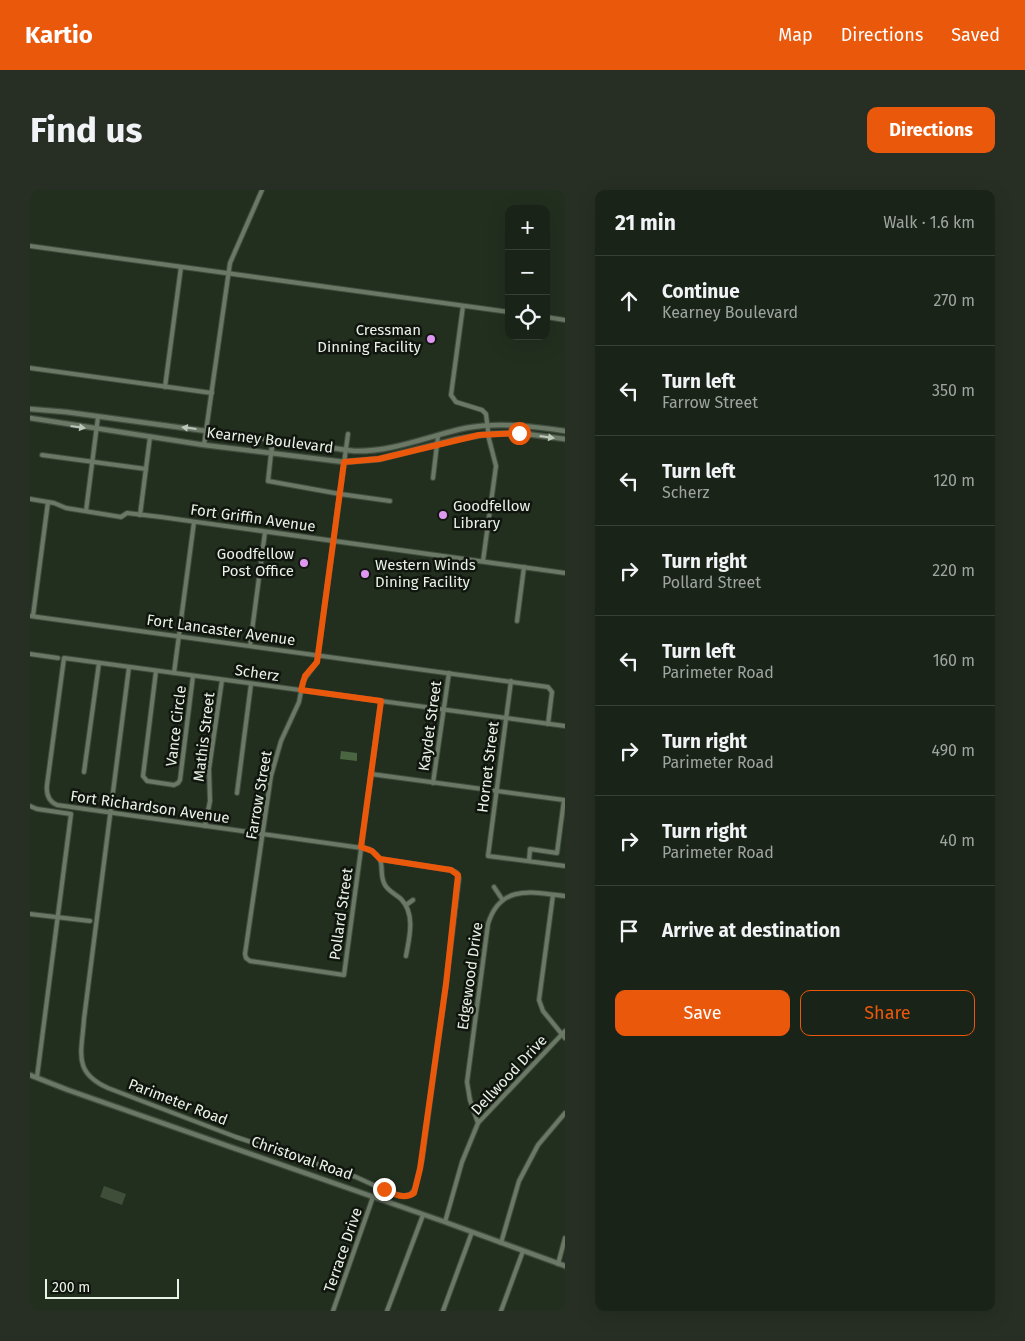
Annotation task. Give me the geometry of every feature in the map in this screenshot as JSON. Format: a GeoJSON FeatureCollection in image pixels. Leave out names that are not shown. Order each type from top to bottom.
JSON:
{"type":"FeatureCollection","features":[{"type":"Feature","properties":{"kind":"street"},"geometry":{"type":"LineString","coordinates":[[204,445],[231,259],[262,190]]}},
{"type":"Feature","properties":{"kind":"street"},"geometry":{"type":"LineString","coordinates":[[30,246],[505,311]]}},
{"type":"Feature","properties":{"kind":"street"},"geometry":{"type":"LineString","coordinates":[[164,387],[181,267]]}},
{"type":"Feature","properties":{"kind":"street"},"geometry":{"type":"LineString","coordinates":[[463,306],[451,395],[456,402],[484,412],[488,418],[488,434],[496,466],[483,561]]}},
{"type":"Feature","properties":{"kind":"street"},"geometry":{"type":"LineString","coordinates":[[550,318],[565,320]]}},
{"type":"Feature","properties":{"kind":"street"},"geometry":{"type":"LineString","coordinates":[[30,368],[212,394]]}},
{"type":"Feature","properties":{"kind":"street","name":"Kearney Boulevard"},"geometry":{"type":"LineString","coordinates":[[30,409],[346,450],[380,450],[467,428],[488,425],[520,425],[565,431]]}},
{"type":"Feature","properties":{"kind":"street"},"geometry":{"type":"LineString","coordinates":[[86,512],[98,417]]}},
{"type":"Feature","properties":{"kind":"street","name":"Kearney Boulevard"},"geometry":{"type":"LineString","coordinates":[[30,418],[204,445],[344,462],[379,459],[437,444],[488,434],[519,433],[565,440]]}},
{"type":"Feature","properties":{"kind":"street","name":"Farrow Street"},"geometry":{"type":"LineString","coordinates":[[248,960],[245,954],[272,770],[281,741],[297,706],[305,676],[316,665],[348,434]]}},
{"type":"Feature","properties":{"kind":"street"},"geometry":{"type":"LineString","coordinates":[[432,478],[438,436]]}},
{"type":"Feature","properties":{"kind":"street"},"geometry":{"type":"LineString","coordinates":[[140,515],[150,437]]}},
{"type":"Feature","properties":{"kind":"street"},"geometry":{"type":"LineString","coordinates":[[273,440],[268,481],[390,501]]}},
{"type":"Feature","properties":{"kind":"street"},"geometry":{"type":"LineString","coordinates":[[42,455],[146,469]]}},
{"type":"Feature","properties":{"kind":"street","name":"Fort Griffin Avenue"},"geometry":{"type":"LineString","coordinates":[[30,499],[86,512],[121,517],[127,513],[565,573]]}},
{"type":"Feature","properties":{"kind":"street"},"geometry":{"type":"LineString","coordinates":[[32,616],[48,502]]}},
{"type":"Feature","properties":{"kind":"street"},"geometry":{"type":"LineString","coordinates":[[174,673],[194,522]]}},
{"type":"Feature","properties":{"kind":"street"},"geometry":{"type":"LineString","coordinates":[[250,646],[265,532]]}},
{"type":"Feature","properties":{"kind":"street"},"geometry":{"type":"LineString","coordinates":[[517,620],[524,567]]}},
{"type":"Feature","properties":{"kind":"street","name":"Fort Lancaster Avenue"},"geometry":{"type":"LineString","coordinates":[[32,616],[511,681],[550,688],[552,692],[548,724]]}},
{"type":"Feature","properties":{"kind":"street"},"geometry":{"type":"LineString","coordinates":[[30,654],[58,658]]}},
{"type":"Feature","properties":{"kind":"street","name":"Scherz"},"geometry":{"type":"LineString","coordinates":[[64,658],[565,726]]}},
{"type":"Feature","properties":{"kind":"street","name":"Fort Richardson Avenue"},"geometry":{"type":"LineString","coordinates":[[64,658],[47,794],[51,801],[57,805],[361,847]]}},
{"type":"Feature","properties":{"kind":"street"},"geometry":{"type":"LineString","coordinates":[[84,772],[99,663]]}},
{"type":"Feature","properties":{"kind":"street","name":"Parimeter Road"},"geometry":{"type":"LineString","coordinates":[[129,667],[84,1019],[81,1060],[88,1076],[108,1088],[236,1137],[356,1177],[393,1194],[406,1196],[414,1193],[422,1160],[459,878],[457,873],[451,870],[380,859]]}},
{"type":"Feature","properties":{"kind":"street","name":"Vance Circle"},"geometry":{"type":"LineString","coordinates":[[156,671],[142,776],[146,781],[174,785],[180,780],[193,676]]}},
{"type":"Feature","properties":{"kind":"street","name":"Kaydet Street"},"geometry":{"type":"LineString","coordinates":[[434,783],[449,673]]}},
{"type":"Feature","properties":{"kind":"street","name":"Mathis Street"},"geometry":{"type":"LineString","coordinates":[[206,826],[210,802],[209,769],[222,680]]}},
{"type":"Feature","properties":{"kind":"street","name":"Hornet Street"},"geometry":{"type":"LineString","coordinates":[[511,681],[488,856],[529,861]]}},
{"type":"Feature","properties":{"kind":"street"},"geometry":{"type":"LineString","coordinates":[[237,793],[251,684]]}},
{"type":"Feature","properties":{"kind":"street","name":"Pollard Street"},"geometry":{"type":"LineString","coordinates":[[248,960],[344,974],[381,701]]}},
{"type":"Feature","properties":{"kind":"street"},"geometry":{"type":"LineString","coordinates":[[370,774],[564,800],[557,853],[530,849],[529,861],[565,866]]}},
{"type":"Feature","properties":{"kind":"street"},"geometry":{"type":"LineString","coordinates":[[30,806],[37,809],[71,814],[37,1077]]}},
{"type":"Feature","properties":{"kind":"street"},"geometry":{"type":"LineString","coordinates":[[361,847],[372,851],[380,859],[385,885],[406,906],[410,927],[406,956]]}},
{"type":"Feature","properties":{"kind":"street"},"geometry":{"type":"LineString","coordinates":[[494,887],[502,899],[522,892],[565,896]]}},
{"type":"Feature","properties":{"kind":"street"},"geometry":{"type":"LineString","coordinates":[[553,895],[539,1000],[543,1011],[564,1035]]}},
{"type":"Feature","properties":{"kind":"street","name":"Edgewood Drive"},"geometry":{"type":"LineString","coordinates":[[478,1123],[470,1100],[467,1082],[488,924],[491,913],[502,899]]}},
{"type":"Feature","properties":{"kind":"street"},"geometry":{"type":"LineString","coordinates":[[406,906],[413,900]]}},
{"type":"Feature","properties":{"kind":"street"},"geometry":{"type":"LineString","coordinates":[[30,914],[90,921]]}},
{"type":"Feature","properties":{"kind":"street","name":"Dellwood Drive"},"geometry":{"type":"LineString","coordinates":[[444,1222],[462,1162],[478,1123],[564,1035]]}},
{"type":"Feature","properties":{"kind":"street","name":"Christoval Road"},"geometry":{"type":"LineString","coordinates":[[30,1075],[565,1266]]}},
{"type":"Feature","properties":{"kind":"street"},"geometry":{"type":"LineString","coordinates":[[501,1243],[519,1181],[538,1145],[565,1113]]}},
{"type":"Feature","properties":{"kind":"street","name":"Terrace Drive"},"geometry":{"type":"LineString","coordinates":[[333,1311],[373,1196]]}},
{"type":"Feature","properties":{"kind":"street"},"geometry":{"type":"LineString","coordinates":[[387,1311],[423,1215]]}},
{"type":"Feature","properties":{"kind":"street"},"geometry":{"type":"LineString","coordinates":[[443,1311],[472,1232]]}},
{"type":"Feature","properties":{"kind":"street"},"geometry":{"type":"LineString","coordinates":[[558,1264],[565,1238]]}},
{"type":"Feature","properties":{"kind":"street"},"geometry":{"type":"LineString","coordinates":[[500,1311],[523,1251]]}},
{"type":"Feature","properties":{"kind":"shaded area"},"geometry":{"type":"Polygon","coordinates":[[[341,751],[357,753],[357,761],[340,759],[341,751]]]}},
{"type":"Feature","properties":{"kind":"shaded area"},"geometry":{"type":"Polygon","coordinates":[[[104,1186],[126,1194],[122,1205],[100,1197],[104,1186]]]}},
{"type":"Feature","properties":{"kind":"place","name":"Cressman Dinning Facility"},"geometry":{"type":"Point","coordinates":[431,339]}},
{"type":"Feature","properties":{"kind":"place","name":"Goodfellow Library"},"geometry":{"type":"Point","coordinates":[443,515]}},
{"type":"Feature","properties":{"kind":"place","name":"Goodfellow Post Office"},"geometry":{"type":"Point","coordinates":[304,563]}},
{"type":"Feature","properties":{"kind":"place","name":"Western Winds Dining Facility"},"geometry":{"type":"Point","coordinates":[365,574]}},
{"type":"Feature","properties":{"kind":"route"},"geometry":{"type":"LineString","coordinates":[[384,1189],[402,1196],[414,1193],[420,1169],[430,1110],[459,878],[457,873],[451,870],[380,859],[372,851],[361,847],[381,701],[301,690],[305,676],[317,662],[344,462],[379,459],[479,435],[519,433]]}}]}
